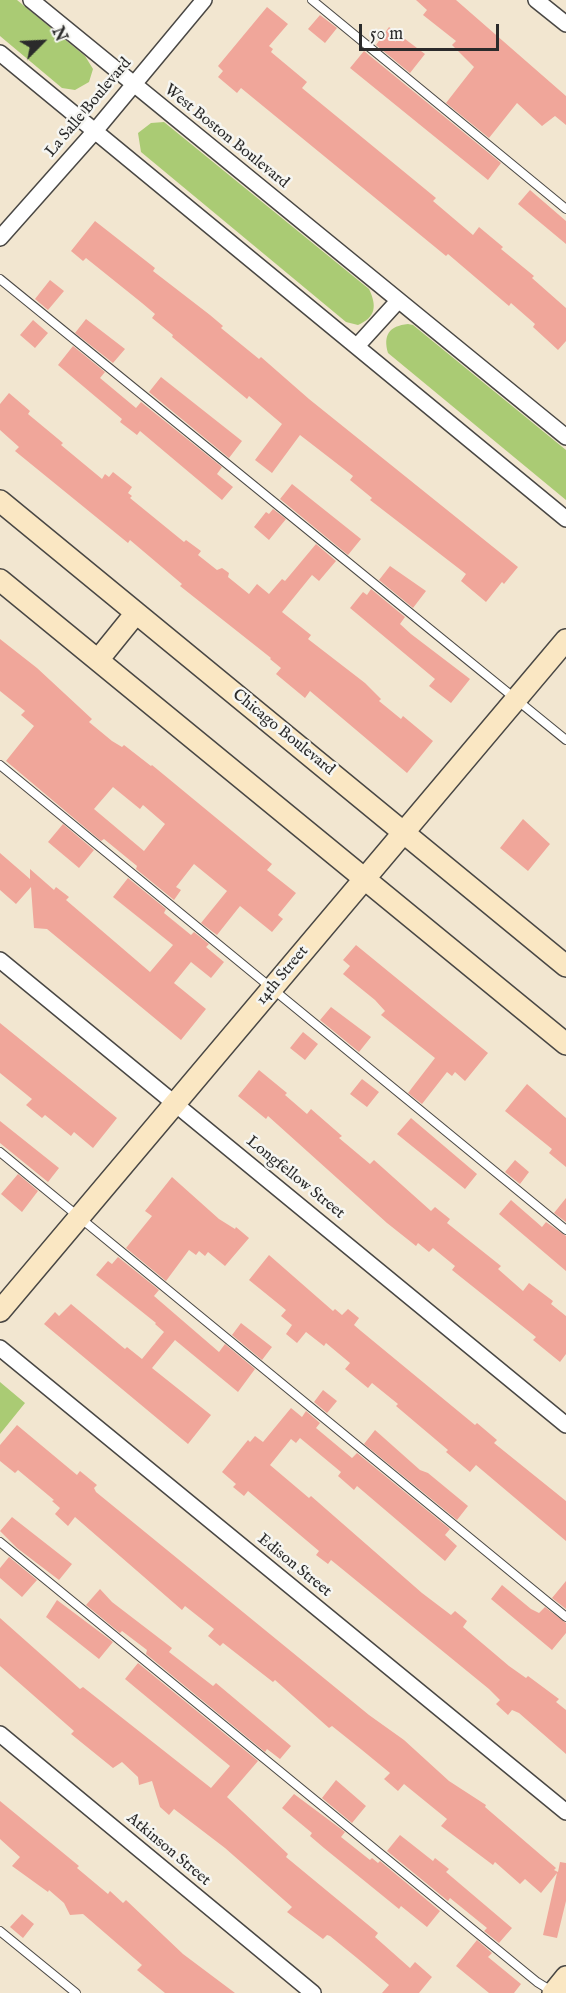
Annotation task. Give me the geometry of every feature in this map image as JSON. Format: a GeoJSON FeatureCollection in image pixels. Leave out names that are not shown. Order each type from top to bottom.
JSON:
{"type":"FeatureCollection","features":[{"type":"Feature","properties":{"kind":"street","name":"West Boston Boulevard"},"geometry":{"type":"LineString","coordinates":[[31,0],[566,437]]}},
{"type":"Feature","properties":{"kind":"street","name":"La Salle Boulevard"},"geometry":{"type":"LineString","coordinates":[[0,238],[95,131],[204,0]]}},
{"type":"Feature","properties":{"kind":"street"},"geometry":{"type":"LineString","coordinates":[[536,0],[566,24]]}},
{"type":"Feature","properties":{"kind":"street"},"geometry":{"type":"LineString","coordinates":[[0,53],[566,519]]}},
{"type":"Feature","properties":{"kind":"street"},"geometry":{"type":"LineString","coordinates":[[357,346],[398,301]]}},
{"type":"Feature","properties":{"kind":"street","name":"Chicago Boulevard"},"geometry":{"type":"LineString","coordinates":[[0,501],[566,966]]}},
{"type":"Feature","properties":{"kind":"street"},"geometry":{"type":"LineString","coordinates":[[0,580],[566,1044]]}},
{"type":"Feature","properties":{"kind":"street"},"geometry":{"type":"LineString","coordinates":[[98,660],[136,613]]}},
{"type":"Feature","properties":{"kind":"street","name":"14th Street"},"geometry":{"type":"LineString","coordinates":[[0,1311],[566,640]]}},
{"type":"Feature","properties":{"kind":"street","name":"Longfellow Street"},"geometry":{"type":"LineString","coordinates":[[0,960],[566,1425]]}},
{"type":"Feature","properties":{"kind":"street","name":"Edison Street"},"geometry":{"type":"LineString","coordinates":[[0,1347],[566,1812]]}},
{"type":"Feature","properties":{"kind":"street","name":"Atkinson Street"},"geometry":{"type":"LineString","coordinates":[[0,1734],[313,1993]]}},
{"type":"Feature","properties":{"kind":"street"},"geometry":{"type":"LineString","coordinates":[[554,1993],[566,1977]]}},
{"type":"Feature","properties":{"kind":"lane"},"geometry":{"type":"LineString","coordinates":[[312,0],[566,209]]}},
{"type":"Feature","properties":{"kind":"lane"},"geometry":{"type":"LineString","coordinates":[[0,279],[566,740]]}},
{"type":"Feature","properties":{"kind":"lane"},"geometry":{"type":"LineString","coordinates":[[0,765],[566,1230]]}},
{"type":"Feature","properties":{"kind":"lane"},"geometry":{"type":"LineString","coordinates":[[0,1152],[566,1617]]}},
{"type":"Feature","properties":{"kind":"lane"},"geometry":{"type":"LineString","coordinates":[[0,1542],[554,1993]]}},
{"type":"Feature","properties":{"kind":"lane"},"geometry":{"type":"LineString","coordinates":[[0,1930],[76,1993]]}},
{"type":"Feature","properties":{"kind":"green space"},"geometry":{"type":"Polygon","coordinates":[[[0,0],[17,0],[85,56],[93,69],[89,82],[75,90],[62,88],[0,36],[0,0]]]}},
{"type":"Feature","properties":{"kind":"green space"},"geometry":{"type":"Polygon","coordinates":[[[164,122],[369,289],[374,306],[372,315],[358,325],[346,322],[141,152],[138,133],[151,123],[164,122]]]}},
{"type":"Feature","properties":{"kind":"green space"},"geometry":{"type":"Polygon","coordinates":[[[413,325],[566,450],[566,500],[388,353],[386,341],[389,332],[396,327],[413,325]]]}},
{"type":"Feature","properties":{"kind":"green space"},"geometry":{"type":"Polygon","coordinates":[[[0,1382],[25,1403],[0,1434],[0,1382]]]}},
{"type":"Feature","properties":{"kind":"building"},"geometry":{"type":"Polygon","coordinates":[[[416,0],[456,0],[566,96],[566,125],[555,116],[542,126],[517,103],[489,138],[446,103],[474,67],[452,45],[456,41],[423,15],[427,10],[416,0]]]}},
{"type":"Feature","properties":{"kind":"building"},"geometry":{"type":"Polygon","coordinates":[[[267,7],[288,24],[269,46],[273,49],[271,52],[307,82],[302,88],[436,198],[433,201],[473,235],[479,227],[503,247],[501,249],[534,276],[532,278],[566,308],[566,341],[558,350],[533,327],[535,324],[511,303],[509,306],[448,254],[446,256],[241,88],[237,93],[218,77],[223,71],[218,66],[267,7]]]}},
{"type":"Feature","properties":{"kind":"building"},"geometry":{"type":"Polygon","coordinates":[[[320,15],[337,28],[325,43],[308,29],[320,15]]]}},
{"type":"Feature","properties":{"kind":"building"},"geometry":{"type":"Polygon","coordinates":[[[389,27],[425,54],[410,73],[376,45],[389,27]]]}},
{"type":"Feature","properties":{"kind":"building"},"geometry":{"type":"Polygon","coordinates":[[[364,51],[501,163],[488,180],[350,68],[364,51]]]}},
{"type":"Feature","properties":{"kind":"building"},"geometry":{"type":"Polygon","coordinates":[[[530,190],[566,221],[566,244],[518,204],[530,190]]]}},
{"type":"Feature","properties":{"kind":"building"},"geometry":{"type":"Polygon","coordinates":[[[95,221],[155,268],[153,271],[210,315],[223,326],[221,328],[259,359],[261,357],[309,399],[518,567],[504,584],[502,582],[486,602],[461,581],[466,574],[370,500],[372,498],[350,480],[353,476],[300,435],[272,473],[255,460],[282,424],[249,396],[247,399],[172,337],[173,335],[152,318],[155,314],[142,303],[86,258],[83,261],[71,251],[95,221]]]}},
{"type":"Feature","properties":{"kind":"building"},"geometry":{"type":"Polygon","coordinates":[[[50,280],[64,291],[48,310],[35,299],[50,280]]]}},
{"type":"Feature","properties":{"kind":"building"},"geometry":{"type":"Polygon","coordinates":[[[86,319],[125,349],[113,363],[75,333],[86,319]]]}},
{"type":"Feature","properties":{"kind":"building"},"geometry":{"type":"Polygon","coordinates":[[[33,320],[48,333],[35,348],[20,335],[33,320]]]}},
{"type":"Feature","properties":{"kind":"building"},"geometry":{"type":"Polygon","coordinates":[[[73,346],[105,372],[100,378],[136,408],[141,402],[222,467],[217,474],[233,487],[222,500],[140,431],[137,435],[120,422],[122,419],[58,365],[73,346]]]}},
{"type":"Feature","properties":{"kind":"building"},"geometry":{"type":"Polygon","coordinates":[[[161,377],[242,441],[229,458],[149,392],[161,377]]]}},
{"type":"Feature","properties":{"kind":"building"},"geometry":{"type":"Polygon","coordinates":[[[9,393],[30,411],[28,414],[63,443],[61,445],[102,479],[105,474],[109,477],[113,472],[132,487],[128,493],[132,496],[130,498],[184,542],[186,540],[201,551],[198,555],[217,570],[222,568],[229,573],[228,577],[249,594],[257,584],[269,594],[282,579],[285,581],[316,544],[336,561],[319,581],[312,575],[282,612],[311,635],[308,639],[365,683],[381,699],[379,701],[401,719],[403,716],[433,741],[407,773],[310,691],[305,698],[276,674],[281,668],[271,658],[180,586],[182,584],[130,540],[128,543],[15,451],[19,447],[0,430],[0,404],[9,393]]]}},
{"type":"Feature","properties":{"kind":"building"},"geometry":{"type":"Polygon","coordinates":[[[292,484],[361,539],[348,555],[280,499],[292,484]]]}},
{"type":"Feature","properties":{"kind":"building"},"geometry":{"type":"Polygon","coordinates":[[[273,509],[286,519],[269,540],[254,527],[266,512],[269,514],[273,509]]]}},
{"type":"Feature","properties":{"kind":"building"},"geometry":{"type":"Polygon","coordinates":[[[390,566],[426,591],[413,608],[379,580],[390,566]]]}},
{"type":"Feature","properties":{"kind":"building"},"geometry":{"type":"Polygon","coordinates":[[[371,589],[405,617],[400,624],[411,634],[470,679],[451,703],[429,686],[435,679],[350,608],[363,592],[367,595],[371,589]]]}},
{"type":"Feature","properties":{"kind":"building"},"geometry":{"type":"Polygon","coordinates":[[[0,639],[37,668],[92,719],[89,722],[112,741],[122,747],[124,745],[152,765],[272,864],[267,870],[296,893],[278,915],[283,919],[272,932],[240,906],[217,935],[201,923],[227,891],[194,864],[176,887],[181,890],[174,900],[136,869],[137,866],[104,839],[101,841],[6,761],[34,726],[21,715],[25,711],[0,691],[0,639]],[[113,787],[94,809],[144,851],[165,824],[143,805],[140,809],[113,787]]]}},
{"type":"Feature","properties":{"kind":"building"},"geometry":{"type":"Polygon","coordinates":[[[523,819],[550,844],[528,871],[500,848],[523,819]]]}},
{"type":"Feature","properties":{"kind":"building"},"geometry":{"type":"Polygon","coordinates":[[[63,824],[94,850],[79,868],[48,842],[63,824]]]}},
{"type":"Feature","properties":{"kind":"building"},"geometry":{"type":"Polygon","coordinates":[[[0,853],[30,879],[30,869],[54,890],[56,887],[69,897],[66,900],[150,972],[173,945],[113,897],[128,878],[166,909],[164,913],[191,935],[194,932],[209,944],[206,947],[224,962],[211,978],[191,962],[174,983],[206,1009],[181,1040],[47,929],[34,928],[31,887],[16,904],[0,890],[0,853]]]}},
{"type":"Feature","properties":{"kind":"building"},"geometry":{"type":"Polygon","coordinates":[[[356,945],[488,1053],[465,1081],[455,1072],[452,1076],[447,1072],[422,1104],[408,1093],[435,1058],[381,1015],[385,1011],[375,1000],[343,974],[350,966],[343,960],[356,945]]]}},
{"type":"Feature","properties":{"kind":"building"},"geometry":{"type":"Polygon","coordinates":[[[331,1007],[371,1037],[359,1052],[320,1020],[331,1007]]]}},
{"type":"Feature","properties":{"kind":"building"},"geometry":{"type":"Polygon","coordinates":[[[0,1023],[117,1118],[93,1148],[74,1132],[71,1136],[45,1115],[42,1118],[26,1105],[32,1099],[0,1073],[0,1023]]]}},
{"type":"Feature","properties":{"kind":"building"},"geometry":{"type":"Polygon","coordinates":[[[303,1032],[318,1044],[305,1060],[290,1048],[303,1032]]]}},
{"type":"Feature","properties":{"kind":"building"},"geometry":{"type":"Polygon","coordinates":[[[259,1070],[287,1093],[285,1095],[307,1114],[311,1109],[342,1136],[339,1138],[370,1164],[374,1160],[431,1211],[435,1207],[450,1219],[447,1223],[501,1266],[498,1269],[523,1291],[529,1283],[553,1301],[551,1304],[566,1316],[566,1354],[560,1362],[533,1340],[536,1337],[452,1270],[455,1266],[433,1248],[429,1252],[418,1243],[416,1246],[387,1223],[268,1116],[266,1119],[238,1096],[259,1070]]]}},
{"type":"Feature","properties":{"kind":"building"},"geometry":{"type":"Polygon","coordinates":[[[362,1079],[379,1092],[367,1107],[350,1094],[362,1079]]]}},
{"type":"Feature","properties":{"kind":"building"},"geometry":{"type":"Polygon","coordinates":[[[527,1084],[566,1118],[566,1167],[549,1153],[552,1149],[505,1111],[527,1084]]]}},
{"type":"Feature","properties":{"kind":"building"},"geometry":{"type":"Polygon","coordinates":[[[411,1118],[477,1174],[465,1189],[397,1134],[411,1118]]]}},
{"type":"Feature","properties":{"kind":"building"},"geometry":{"type":"Polygon","coordinates":[[[0,1121],[59,1168],[48,1182],[0,1143],[0,1121]]]}},
{"type":"Feature","properties":{"kind":"building"},"geometry":{"type":"Polygon","coordinates":[[[515,1160],[529,1172],[520,1184],[505,1172],[515,1160]]]}},
{"type":"Feature","properties":{"kind":"building"},"geometry":{"type":"Polygon","coordinates":[[[18,1174],[38,1191],[22,1212],[1,1194],[18,1174]]]}},
{"type":"Feature","properties":{"kind":"building"},"geometry":{"type":"Polygon","coordinates":[[[172,1177],[219,1219],[235,1229],[236,1227],[249,1238],[225,1266],[208,1252],[205,1256],[199,1251],[196,1255],[189,1250],[166,1281],[126,1248],[152,1216],[145,1211],[172,1177]]]}},
{"type":"Feature","properties":{"kind":"building"},"geometry":{"type":"Polygon","coordinates":[[[566,1198],[566,1222],[554,1213],[566,1198]]]}},
{"type":"Feature","properties":{"kind":"building"},"geometry":{"type":"Polygon","coordinates":[[[511,1200],[542,1227],[546,1222],[566,1236],[566,1271],[499,1214],[511,1200]]]}},
{"type":"Feature","properties":{"kind":"building"},"geometry":{"type":"Polygon","coordinates":[[[269,1255],[333,1311],[335,1309],[342,1315],[348,1309],[359,1318],[354,1325],[475,1425],[477,1423],[497,1440],[494,1443],[566,1501],[566,1541],[476,1465],[470,1472],[396,1406],[398,1404],[372,1383],[368,1388],[345,1369],[350,1363],[326,1343],[324,1346],[306,1332],[297,1343],[286,1334],[292,1325],[281,1316],[286,1310],[249,1280],[269,1255]]]}},
{"type":"Feature","properties":{"kind":"building"},"geometry":{"type":"Polygon","coordinates":[[[118,1257],[159,1290],[154,1296],[219,1352],[225,1344],[255,1369],[238,1392],[175,1340],[152,1368],[211,1415],[188,1444],[44,1324],[55,1312],[59,1316],[71,1304],[125,1349],[127,1347],[142,1359],[164,1332],[96,1275],[108,1261],[112,1264],[118,1257]]]}},
{"type":"Feature","properties":{"kind":"building"},"geometry":{"type":"Polygon","coordinates":[[[241,1323],[272,1347],[262,1360],[232,1335],[241,1323]]]}},
{"type":"Feature","properties":{"kind":"building"},"geometry":{"type":"Polygon","coordinates":[[[323,1390],[337,1401],[327,1413],[314,1402],[323,1390]]]}},
{"type":"Feature","properties":{"kind":"building"},"geometry":{"type":"Polygon","coordinates":[[[291,1408],[302,1417],[306,1411],[320,1423],[316,1428],[352,1458],[357,1453],[450,1529],[445,1535],[457,1546],[445,1561],[357,1486],[354,1490],[338,1476],[341,1472],[300,1438],[296,1443],[291,1439],[270,1465],[309,1498],[311,1496],[422,1593],[451,1615],[455,1611],[467,1621],[463,1627],[509,1666],[526,1678],[528,1676],[559,1699],[556,1702],[566,1710],[566,1754],[519,1713],[512,1710],[508,1715],[496,1704],[500,1700],[489,1689],[331,1560],[328,1564],[316,1555],[319,1551],[248,1491],[244,1496],[233,1487],[236,1484],[222,1472],[248,1440],[250,1442],[255,1436],[263,1442],[291,1408]]]}},
{"type":"Feature","properties":{"kind":"building"},"geometry":{"type":"Polygon","coordinates":[[[17,1425],[77,1475],[80,1471],[97,1485],[94,1488],[96,1492],[369,1715],[404,1740],[449,1781],[486,1805],[485,1807],[556,1868],[554,1870],[558,1872],[560,1862],[566,1863],[566,1901],[557,1938],[543,1935],[557,1873],[541,1893],[525,1879],[520,1884],[495,1862],[493,1865],[441,1826],[447,1819],[404,1784],[398,1791],[384,1779],[390,1773],[332,1726],[329,1728],[275,1680],[273,1682],[223,1643],[220,1646],[208,1636],[214,1629],[185,1606],[182,1610],[75,1517],[68,1526],[55,1514],[60,1508],[52,1501],[54,1500],[18,1470],[15,1473],[0,1461],[0,1445],[17,1425]]]}},
{"type":"Feature","properties":{"kind":"building"},"geometry":{"type":"Polygon","coordinates":[[[375,1430],[420,1470],[428,1473],[468,1506],[457,1520],[364,1444],[375,1430]]]}},
{"type":"Feature","properties":{"kind":"building"},"geometry":{"type":"Polygon","coordinates":[[[12,1517],[72,1564],[59,1580],[17,1548],[0,1531],[12,1517]]]}},
{"type":"Feature","properties":{"kind":"building"},"geometry":{"type":"Polygon","coordinates":[[[9,1557],[37,1580],[22,1597],[0,1578],[0,1568],[9,1557]]]}},
{"type":"Feature","properties":{"kind":"building"},"geometry":{"type":"Polygon","coordinates":[[[566,1581],[566,1609],[552,1598],[566,1581]]]}},
{"type":"Feature","properties":{"kind":"building"},"geometry":{"type":"Polygon","coordinates":[[[502,1585],[531,1609],[539,1613],[545,1607],[566,1623],[566,1633],[552,1650],[491,1599],[502,1585]]]}},
{"type":"Feature","properties":{"kind":"building"},"geometry":{"type":"Polygon","coordinates":[[[100,1589],[112,1602],[172,1648],[169,1652],[213,1686],[216,1683],[291,1746],[280,1759],[267,1749],[265,1752],[146,1654],[147,1650],[122,1631],[120,1633],[86,1605],[100,1589]]]}},
{"type":"Feature","properties":{"kind":"building"},"geometry":{"type":"Polygon","coordinates":[[[57,1600],[113,1642],[99,1659],[46,1617],[57,1600]]]}},
{"type":"Feature","properties":{"kind":"building"},"geometry":{"type":"Polygon","coordinates":[[[0,1618],[80,1689],[83,1687],[211,1788],[230,1766],[125,1679],[138,1663],[258,1761],[227,1797],[288,1854],[286,1857],[378,1933],[375,1937],[410,1968],[415,1962],[432,1977],[419,1993],[382,1993],[389,1985],[357,1958],[330,1936],[327,1935],[323,1939],[287,1912],[292,1907],[225,1848],[174,1809],[169,1815],[160,1807],[152,1781],[139,1785],[138,1777],[122,1762],[113,1768],[71,1734],[74,1731],[0,1666],[0,1618]]]}},
{"type":"Feature","properties":{"kind":"building"},"geometry":{"type":"Polygon","coordinates":[[[336,1780],[366,1806],[352,1823],[322,1798],[336,1780]]]}},
{"type":"Feature","properties":{"kind":"building"},"geometry":{"type":"Polygon","coordinates":[[[294,1794],[345,1832],[341,1837],[370,1860],[372,1858],[378,1863],[380,1861],[440,1911],[427,1927],[401,1906],[399,1909],[310,1836],[312,1833],[282,1808],[294,1794]]]}},
{"type":"Feature","properties":{"kind":"building"},"geometry":{"type":"Polygon","coordinates":[[[0,1801],[79,1866],[77,1868],[108,1894],[110,1891],[123,1903],[126,1900],[183,1954],[235,1993],[165,1993],[137,1970],[142,1965],[83,1914],[70,1915],[64,1903],[49,1890],[48,1892],[12,1866],[20,1857],[0,1839],[0,1801]]]}},
{"type":"Feature","properties":{"kind":"building"},"geometry":{"type":"Polygon","coordinates":[[[400,1835],[433,1861],[435,1858],[449,1869],[446,1872],[512,1928],[499,1943],[484,1931],[487,1928],[450,1898],[448,1901],[387,1851],[400,1835]]]}},
{"type":"Feature","properties":{"kind":"building"},"geometry":{"type":"Polygon","coordinates":[[[22,1914],[34,1924],[23,1938],[10,1927],[22,1914]]]}},
{"type":"Feature","properties":{"kind":"building"},"geometry":{"type":"Polygon","coordinates":[[[477,1940],[492,1953],[488,1957],[521,1984],[514,1993],[489,1993],[456,1966],[477,1940]]]}}]}
